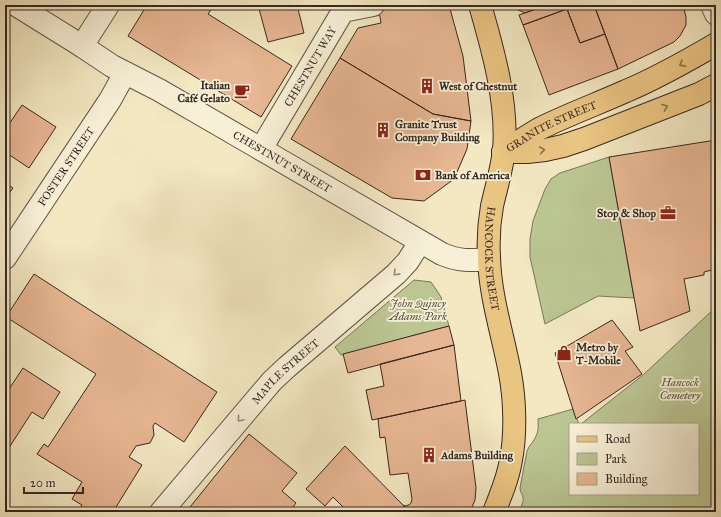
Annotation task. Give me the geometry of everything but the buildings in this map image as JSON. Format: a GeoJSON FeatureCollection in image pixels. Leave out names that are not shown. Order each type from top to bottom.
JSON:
{"type":"FeatureCollection","features":[{"type":"Feature","properties":{"kind":"main road","name":"HANCOCK STREET"},"geometry":{"type":"LineString","coordinates":[[480,5],[501,91],[504,122],[503,152],[492,208],[488,241],[492,292],[511,379],[515,420],[511,459],[507,478],[494,512]]}},
{"type":"Feature","properties":{"kind":"main road","name":"GRANITE STREET"},"geometry":{"type":"LineString","coordinates":[[503,152],[540,129],[676,67],[716,44]]}},
{"type":"Feature","properties":{"kind":"main road","name":"GRANITE STREET"},"geometry":{"type":"LineString","coordinates":[[503,152],[527,152],[563,146],[716,86]]}},
{"type":"Feature","properties":{"kind":"street","name":"CHESTNUT STREET"},"geometry":{"type":"LineString","coordinates":[[16,5],[112,66],[159,90],[442,254],[453,259],[489,259]]}},
{"type":"Feature","properties":{"kind":"street"},"geometry":{"type":"LineString","coordinates":[[82,46],[108,5]]}},
{"type":"Feature","properties":{"kind":"street","name":"CHESTNUT WAY"},"geometry":{"type":"LineString","coordinates":[[261,149],[343,11],[373,5]]}},
{"type":"Feature","properties":{"kind":"street"},"geometry":{"type":"LineString","coordinates":[[712,5],[716,14]]}},
{"type":"Feature","properties":{"kind":"street","name":"FOSTER STREET"},"geometry":{"type":"LineString","coordinates":[[5,258],[110,100],[124,73]]}},
{"type":"Feature","properties":{"kind":"street","name":"MAPLE STREET"},"geometry":{"type":"LineString","coordinates":[[161,512],[272,381],[396,274],[408,261],[420,242]]}},
{"type":"Feature","properties":{"kind":"green space"},"geometry":{"type":"Polygon","coordinates":[[[609,157],[634,298],[598,296],[545,324],[530,257],[530,239],[533,221],[545,189],[551,179],[560,173],[609,157]]]}},
{"type":"Feature","properties":{"kind":"green space","name":"John Quincy Adams Park"},"geometry":{"type":"Polygon","coordinates":[[[414,280],[431,282],[441,297],[449,326],[341,355],[335,347],[414,280]]]}},
{"type":"Feature","properties":{"kind":"green space","name":"Hancock Cemetery"},"geometry":{"type":"Polygon","coordinates":[[[716,307],[716,512],[519,512],[523,501],[520,488],[527,451],[537,434],[538,419],[573,409],[579,423],[569,423],[569,495],[699,495],[699,423],[582,423],[643,375],[716,307]]]}},
{"type":"Feature","properties":{"kind":"place","name":"West of Chestnut"},"geometry":{"type":"Point","coordinates":[427,86]}},
{"type":"Feature","properties":{"kind":"place","name":"Italian Café Gelato"},"geometry":{"type":"Point","coordinates":[242,91]}},
{"type":"Feature","properties":{"kind":"place","name":"Granite Trust Company Building"},"geometry":{"type":"Point","coordinates":[383,130]}},
{"type":"Feature","properties":{"kind":"place","name":"Bank of America"},"geometry":{"type":"Point","coordinates":[423,175]}},
{"type":"Feature","properties":{"kind":"place","name":"Stop & Shop"},"geometry":{"type":"Point","coordinates":[668,213]}},
{"type":"Feature","properties":{"kind":"place","name":"Metro by T-Mobile"},"geometry":{"type":"Point","coordinates":[564,353]}},
{"type":"Feature","properties":{"kind":"place","name":"Adams Building"},"geometry":{"type":"Point","coordinates":[429,455]}}]}
